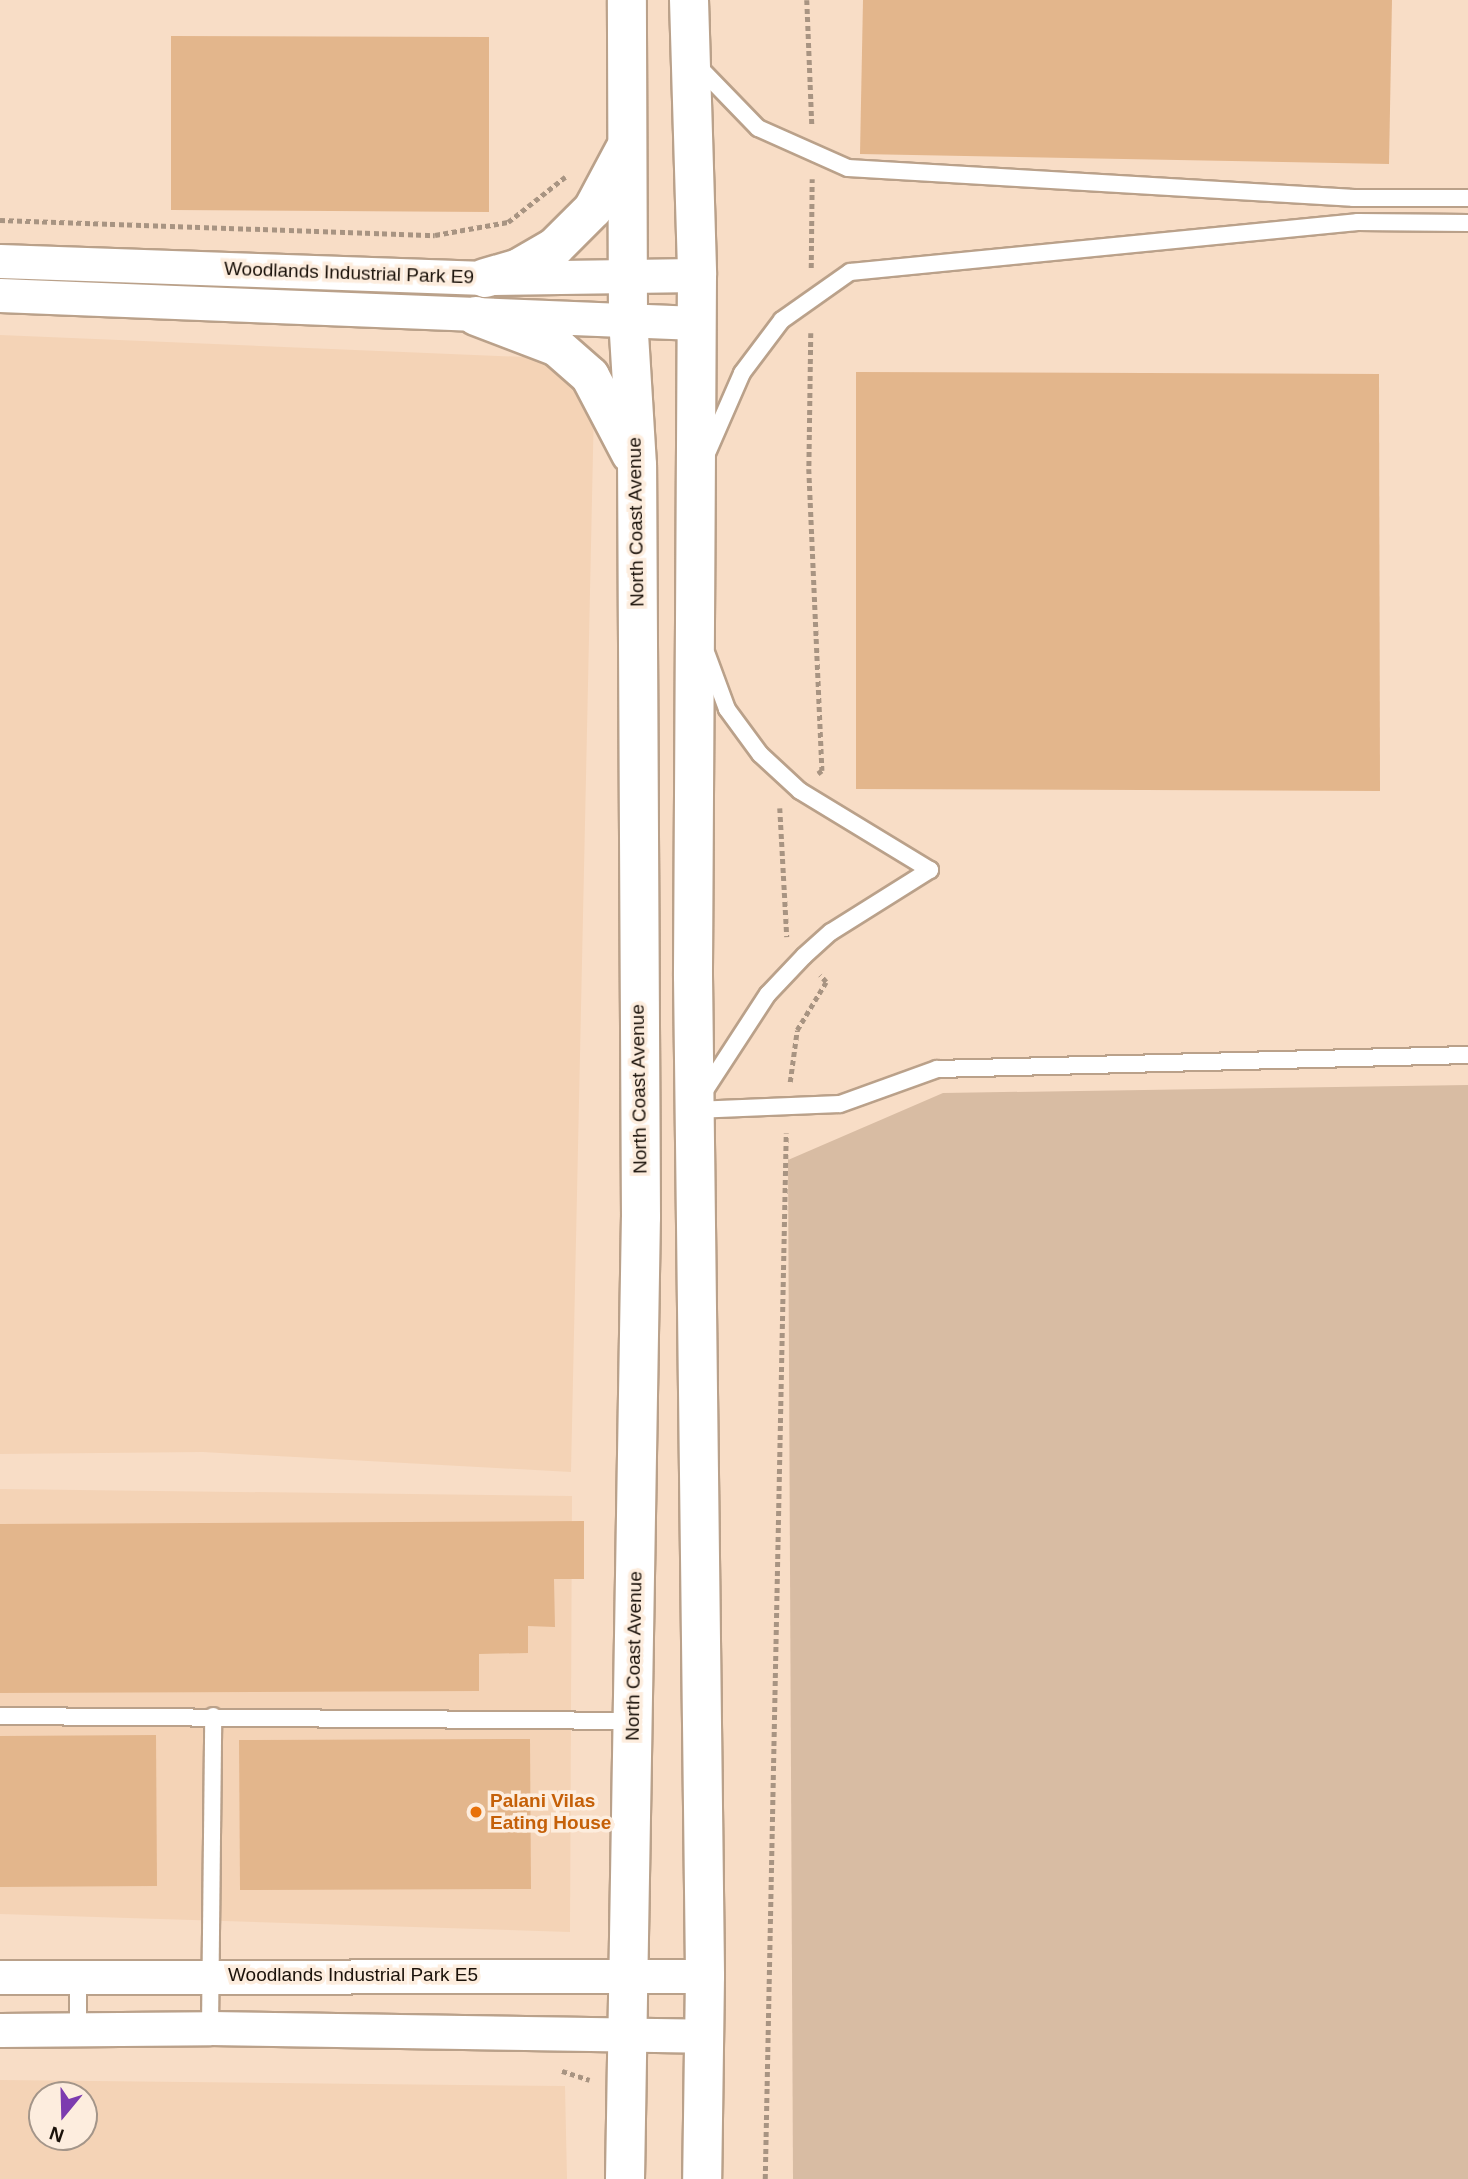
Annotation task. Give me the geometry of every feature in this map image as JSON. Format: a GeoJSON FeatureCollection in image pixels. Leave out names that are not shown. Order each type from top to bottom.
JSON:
{"type":"FeatureCollection","features":[{"type":"Feature","properties":{"kind":"main road","name":"North Coast Avenue"},"geometry":{"type":"LineString","coordinates":[[625,2179],[641,1217],[637,465],[628,320],[626,0]]}},
{"type":"Feature","properties":{"kind":"main road"},"geometry":{"type":"LineString","coordinates":[[689,0],[697,275],[694,1110],[705,1976],[702,2179]]}},
{"type":"Feature","properties":{"kind":"main road"},"geometry":{"type":"LineString","coordinates":[[485,278],[519,268],[555,247],[593,209],[626,147]]}},
{"type":"Feature","properties":{"kind":"main road"},"geometry":{"type":"LineString","coordinates":[[477,316],[557,347],[590,376],[637,465]]}},
{"type":"Feature","properties":{"kind":"street","name":"Woodlands Industrial Park E9"},"geometry":{"type":"LineString","coordinates":[[0,261],[485,278],[697,275]]}},
{"type":"Feature","properties":{"kind":"street","name":"Woodlands Industrial Park E9"},"geometry":{"type":"LineString","coordinates":[[0,295],[696,323]]}},
{"type":"Feature","properties":{"kind":"street","name":"Woodlands Industrial Park E5"},"geometry":{"type":"LineString","coordinates":[[0,1977],[212,1974],[705,1976]]}},
{"type":"Feature","properties":{"kind":"street"},"geometry":{"type":"LineString","coordinates":[[0,2030],[210,2028],[628,2038],[704,2036]]}},
{"type":"Feature","properties":{"kind":"lane"},"geometry":{"type":"LineString","coordinates":[[691,58],[758,128],[848,169],[1354,198],[1468,198]]}},
{"type":"Feature","properties":{"kind":"lane"},"geometry":{"type":"LineString","coordinates":[[696,477],[743,373],[782,320],[849,272],[1358,222],[1468,223]]}},
{"type":"Feature","properties":{"kind":"lane"},"geometry":{"type":"LineString","coordinates":[[694,1110],[725,1055],[768,993],[803,956],[831,932],[930,870],[800,790],[760,754],[727,709],[695,624]]}},
{"type":"Feature","properties":{"kind":"lane"},"geometry":{"type":"LineString","coordinates":[[694,1110],[840,1104],[937,1069],[1468,1055]]}},
{"type":"Feature","properties":{"kind":"lane"},"geometry":{"type":"LineString","coordinates":[[0,1716],[633,1721]]}},
{"type":"Feature","properties":{"kind":"lane"},"geometry":{"type":"LineString","coordinates":[[210,2028],[213,1716]]}},
{"type":"Feature","properties":{"kind":"lane"},"geometry":{"type":"LineString","coordinates":[[78,1975],[78,2029]]}},
{"type":"Feature","properties":{"kind":"path"},"geometry":{"type":"LineString","coordinates":[[0,220],[435,235],[508,222],[568,175]]}},
{"type":"Feature","properties":{"kind":"shaded area"},"geometry":{"type":"Polygon","coordinates":[[[0,335],[595,360],[571,1472],[203,1452],[0,1454],[0,335]]]}},
{"type":"Feature","properties":{"kind":"shaded area"},"geometry":{"type":"Polygon","coordinates":[[[1468,1085],[1468,2179],[793,2179],[788,1160],[943,1093],[1468,1085]]]}},
{"type":"Feature","properties":{"kind":"shaded area"},"geometry":{"type":"Polygon","coordinates":[[[0,1489],[572,1496],[570,1932],[0,1914],[0,1489]]]}},
{"type":"Feature","properties":{"kind":"shaded area"},"geometry":{"type":"Polygon","coordinates":[[[0,2080],[94,2081],[28,2081],[28,2151],[98,2151],[98,2081],[565,2086],[567,2179],[0,2179],[0,2080]]]}},
{"type":"Feature","properties":{"kind":"building"},"geometry":{"type":"Polygon","coordinates":[[[863,0],[1392,0],[1389,164],[860,154],[863,0]]]}},
{"type":"Feature","properties":{"kind":"building"},"geometry":{"type":"Polygon","coordinates":[[[171,36],[489,37],[489,212],[171,210],[171,36]]]}},
{"type":"Feature","properties":{"kind":"building"},"geometry":{"type":"Polygon","coordinates":[[[856,372],[1379,374],[1380,791],[856,789],[856,372]]]}},
{"type":"Feature","properties":{"kind":"building"},"geometry":{"type":"Polygon","coordinates":[[[584,1521],[584,1579],[554,1579],[555,1627],[528,1626],[528,1653],[479,1654],[479,1691],[0,1693],[0,1524],[584,1521]]]}},
{"type":"Feature","properties":{"kind":"building"},"geometry":{"type":"Polygon","coordinates":[[[156,1735],[157,1886],[0,1887],[0,1736],[156,1735]]]}},
{"type":"Feature","properties":{"kind":"building"},"geometry":{"type":"Polygon","coordinates":[[[530,1739],[531,1889],[240,1890],[239,1740],[530,1739]]]}},
{"type":"Feature","properties":{"kind":"place","name":"Palani Vilas Eating House"},"geometry":{"type":"Point","coordinates":[476,1812]}}]}
